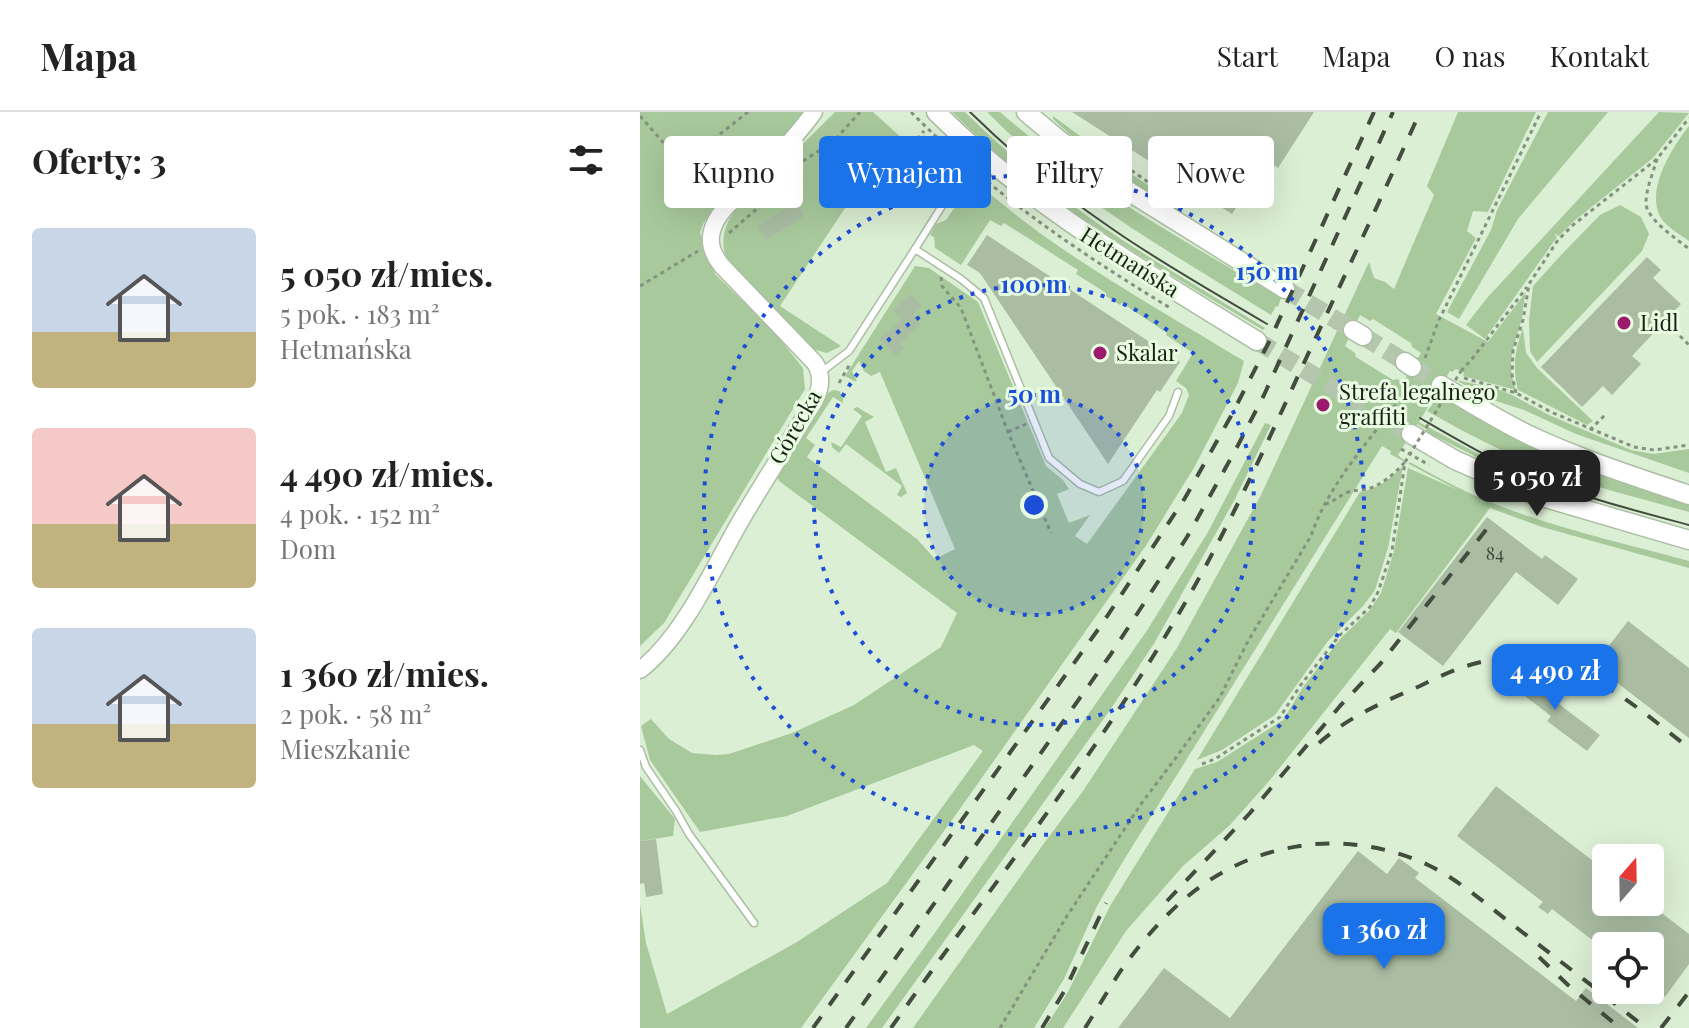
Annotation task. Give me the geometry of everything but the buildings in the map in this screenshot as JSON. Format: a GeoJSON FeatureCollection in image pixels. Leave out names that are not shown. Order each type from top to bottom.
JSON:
{"type":"FeatureCollection","features":[{"type":"Feature","properties":{"kind":"main road","name":"Hetmańska"},"geometry":{"type":"LineString","coordinates":[[936,112],[975,150],[1069,223],[1257,341]]}},
{"type":"Feature","properties":{"kind":"main road"},"geometry":{"type":"LineString","coordinates":[[1026,112],[1117,184],[1285,289]]}},
{"type":"Feature","properties":{"kind":"main road"},"geometry":{"type":"LineString","coordinates":[[1441,385],[1510,426],[1544,442],[1689,495]]}},
{"type":"Feature","properties":{"kind":"main road"},"geometry":{"type":"LineString","coordinates":[[1411,434],[1455,460],[1532,494],[1689,540]]}},
{"type":"Feature","properties":{"kind":"street"},"geometry":{"type":"LineString","coordinates":[[711,243],[713,226],[720,215],[809,119],[822,112]]}},
{"type":"Feature","properties":{"kind":"street","name":"Górecka"},"geometry":{"type":"LineString","coordinates":[[640,670],[668,642],[692,606],[763,482],[815,400],[821,384],[820,373],[811,358],[722,266],[714,255],[711,243]]}},
{"type":"Feature","properties":{"kind":"lane"},"geometry":{"type":"LineString","coordinates":[[820,373],[849,351],[941,208]]}},
{"type":"Feature","properties":{"kind":"lane"},"geometry":{"type":"LineString","coordinates":[[915,249],[984,298],[1049,458],[1080,484],[1099,492],[1123,481],[1169,416],[1178,392]]}},
{"type":"Feature","properties":{"kind":"lane"},"geometry":{"type":"LineString","coordinates":[[640,750],[646,767],[689,834],[754,923]]}},
{"type":"Feature","properties":{"kind":"path"},"geometry":{"type":"LineString","coordinates":[[640,116],[682,164],[748,112]]}},
{"type":"Feature","properties":{"kind":"path"},"geometry":{"type":"LineString","coordinates":[[640,286],[745,220],[789,170],[833,142],[860,112]]}},
{"type":"Feature","properties":{"kind":"path"},"geometry":{"type":"LineString","coordinates":[[1000,1028],[1067,916],[1141,804],[1220,697],[1248,641],[1311,536],[1325,504],[1414,367],[1541,112]]}},
{"type":"Feature","properties":{"kind":"path"},"geometry":{"type":"LineString","coordinates":[[1325,504],[1391,477],[1405,462],[1461,371],[1529,284],[1558,240],[1657,159],[1689,118]]}},
{"type":"Feature","properties":{"kind":"path"},"geometry":{"type":"LineString","coordinates":[[920,136],[924,131]]}},
{"type":"Feature","properties":{"kind":"path"},"geometry":{"type":"LineString","coordinates":[[1657,159],[1646,204],[1648,213],[1689,249]]}},
{"type":"Feature","properties":{"kind":"path"},"geometry":{"type":"LineString","coordinates":[[941,267],[942,286],[961,308],[1008,432],[1051,533]]}},
{"type":"Feature","properties":{"kind":"path"},"geometry":{"type":"LineString","coordinates":[[1516,393],[1512,375],[1513,351],[1523,320],[1529,284]]}},
{"type":"Feature","properties":{"kind":"path"},"geometry":{"type":"LineString","coordinates":[[1680,336],[1689,345]]}},
{"type":"Feature","properties":{"kind":"path"},"geometry":{"type":"LineString","coordinates":[[1462,377],[1516,393],[1590,430],[1634,447],[1647,450],[1689,445]]}},
{"type":"Feature","properties":{"kind":"path"},"geometry":{"type":"LineString","coordinates":[[1590,430],[1606,414]]}},
{"type":"Feature","properties":{"kind":"path"},"geometry":{"type":"LineString","coordinates":[[1008,432],[1028,424]]}},
{"type":"Feature","properties":{"kind":"path"},"geometry":{"type":"LineString","coordinates":[[1202,764],[1215,759],[1280,717],[1339,636],[1370,607],[1392,551],[1405,462]]}},
{"type":"Feature","properties":{"kind":"green space"},"geometry":{"type":"Polygon","coordinates":[[[640,112],[806,112],[784,136],[664,136],[664,208],[715,208],[700,233],[715,274],[774,332],[803,368],[805,389],[664,623],[640,646],[640,112]]]}},
{"type":"Feature","properties":{"kind":"green space"},"geometry":{"type":"Polygon","coordinates":[[[835,112],[873,112],[900,136],[819,136],[819,208],[845,208],[780,306],[841,346],[827,353],[812,349],[729,263],[723,243],[725,229],[738,208],[803,208],[803,144],[835,112]]]}},
{"type":"Feature","properties":{"kind":"green space"},"geometry":{"type":"Polygon","coordinates":[[[952,112],[965,112],[990,136],[977,136],[952,112]]]}},
{"type":"Feature","properties":{"kind":"green space"},"geometry":{"type":"Polygon","coordinates":[[[987,112],[1000,112],[1028,136],[1013,136],[987,112]]]}},
{"type":"Feature","properties":{"kind":"green space"},"geometry":{"type":"Polygon","coordinates":[[[1458,112],[1536,112],[1488,212],[1473,211],[1467,231],[1476,238],[1436,314],[1488,342],[1526,292],[1511,362],[1516,390],[1463,376],[1464,373],[1456,369],[1450,371],[1436,394],[1551,456],[1689,505],[1689,512],[1585,483],[1519,458],[1427,411],[1433,404],[1431,402],[1419,422],[1508,470],[1510,474],[1417,424],[1398,455],[1407,463],[1382,446],[1122,863],[1097,906],[1064,979],[1034,1028],[913,1028],[1083,791],[1177,648],[1261,495],[1369,262],[1374,278],[1394,289],[1434,195],[1427,186],[1458,112]],[[1360,315],[1345,346],[1356,357],[1393,380],[1403,382],[1421,353],[1373,319],[1370,321],[1360,315]]]}},
{"type":"Feature","properties":{"kind":"green space"},"geometry":{"type":"Polygon","coordinates":[[[1548,112],[1608,112],[1518,219],[1459,319],[1447,312],[1548,112]]]}},
{"type":"Feature","properties":{"kind":"green space"},"geometry":{"type":"Polygon","coordinates":[[[1659,112],[1689,113],[1653,158],[1559,236],[1554,233],[1557,237],[1485,339],[1466,325],[1487,298],[1659,112]]]}},
{"type":"Feature","properties":{"kind":"green space"},"geometry":{"type":"Polygon","coordinates":[[[1053,116],[1080,136],[1072,136],[1053,116]]]}},
{"type":"Feature","properties":{"kind":"green space"},"geometry":{"type":"Polygon","coordinates":[[[1689,126],[1689,241],[1664,222],[1656,199],[1657,186],[1667,159],[1689,126]]]}},
{"type":"Feature","properties":{"kind":"green space"},"geometry":{"type":"Polygon","coordinates":[[[991,137],[1007,151],[1007,162],[991,148],[991,137]]]}},
{"type":"Feature","properties":{"kind":"green space"},"geometry":{"type":"Polygon","coordinates":[[[1132,174],[1148,185],[1146,191],[1132,181],[1132,174]]]}},
{"type":"Feature","properties":{"kind":"green space"},"geometry":{"type":"Polygon","coordinates":[[[991,194],[1041,234],[1116,284],[1244,361],[1238,383],[1195,466],[1147,544],[801,1028],[640,1028],[640,904],[646,943],[667,1014],[797,942],[887,883],[983,751],[974,745],[787,816],[700,832],[650,760],[641,726],[651,719],[669,739],[692,753],[729,754],[792,733],[854,705],[941,647],[957,613],[779,481],[776,473],[828,393],[839,391],[843,403],[833,397],[806,438],[815,445],[807,457],[917,539],[935,559],[955,549],[880,372],[871,376],[859,361],[852,371],[857,381],[845,376],[915,266],[929,268],[978,302],[1046,466],[1069,489],[1057,494],[1069,523],[1090,515],[1075,536],[1087,544],[1182,413],[1189,395],[1186,388],[1176,381],[1193,353],[1167,333],[1106,296],[1106,293],[1076,274],[1078,270],[1004,223],[1001,226],[990,220],[961,265],[935,248],[934,237],[930,235],[936,224],[946,220],[954,208],[991,208],[991,194]]]}},
{"type":"Feature","properties":{"kind":"green space"},"geometry":{"type":"Polygon","coordinates":[[[1620,205],[1641,217],[1649,234],[1642,251],[1537,362],[1530,351],[1533,286],[1600,215],[1620,205]]]}},
{"type":"Feature","properties":{"kind":"green space"},"geometry":{"type":"Polygon","coordinates":[[[1068,208],[1077,208],[1265,328],[1263,330],[1068,208]]]}},
{"type":"Feature","properties":{"kind":"green space"},"geometry":{"type":"Polygon","coordinates":[[[1103,208],[1132,208],[1281,298],[1278,307],[1271,315],[1103,208]]]}},
{"type":"Feature","properties":{"kind":"green space"},"geometry":{"type":"Polygon","coordinates":[[[1523,328],[1526,353],[1537,368],[1593,421],[1587,425],[1518,390],[1515,359],[1523,328]]]}},
{"type":"Feature","properties":{"kind":"green space"},"geometry":{"type":"Polygon","coordinates":[[[1456,380],[1510,394],[1549,415],[1631,450],[1653,454],[1689,449],[1689,473],[1576,434],[1524,410],[1487,398],[1456,380]]]}},
{"type":"Feature","properties":{"kind":"green space"},"geometry":{"type":"Polygon","coordinates":[[[857,407],[874,417],[865,422],[886,472],[896,468],[907,493],[901,497],[897,495],[902,486],[846,444],[839,453],[832,447],[831,442],[841,447],[862,416],[853,409],[857,407]]]}},
{"type":"Feature","properties":{"kind":"green space"},"geometry":{"type":"Polygon","coordinates":[[[1265,423],[1271,425],[1235,499],[1155,642],[1110,710],[882,1028],[866,1028],[1146,632],[1208,532],[1265,423]]]}},
{"type":"Feature","properties":{"kind":"green space"},"geometry":{"type":"Polygon","coordinates":[[[1410,462],[1513,511],[1689,561],[1689,568],[1542,527],[1490,508],[1396,633],[1390,629],[1270,780],[1230,825],[1183,866],[1126,931],[1063,1028],[1045,1028],[1068,992],[1110,906],[1195,769],[1217,762],[1283,720],[1303,687],[1341,638],[1370,610],[1381,593],[1394,551],[1408,468],[1458,490],[1408,464],[1410,462]]]}},
{"type":"Feature","properties":{"kind":"green space"},"geometry":{"type":"Polygon","coordinates":[[[1403,466],[1388,548],[1375,590],[1328,641],[1275,715],[1222,750],[1197,760],[1360,492],[1384,482],[1403,466]]]}},
{"type":"Feature","properties":{"kind":"green space"},"geometry":{"type":"Polygon","coordinates":[[[640,776],[675,819],[673,836],[640,841],[640,776]]]}},
{"type":"Feature","properties":{"kind":"tunnel"},"geometry":{"type":"LineString","coordinates":[[1285,289],[1353,330]]}},
{"type":"Feature","properties":{"kind":"tunnel"},"geometry":{"type":"LineString","coordinates":[[1363,336],[1405,362]]}},
{"type":"Feature","properties":{"kind":"tunnel"},"geometry":{"type":"LineString","coordinates":[[1257,341],[1411,434]]}},
{"type":"Feature","properties":{"kind":"tunnel"},"geometry":{"type":"LineString","coordinates":[[1412,367],[1441,385]]}},
{"type":"Feature","properties":{"kind":"tram line"},"geometry":{"type":"LineString","coordinates":[[970,112],[1038,173],[1092,215],[1169,266],[1267,324]]}},
{"type":"Feature","properties":{"kind":"tram line"},"geometry":{"type":"LineString","coordinates":[[1420,418],[1491,458],[1535,478],[1592,498],[1689,525]]}},
{"type":"Feature","properties":{"kind":"railway"},"geometry":{"type":"LineString","coordinates":[[813,1028],[1102,624],[1185,498],[1269,342],[1374,112]]}},
{"type":"Feature","properties":{"kind":"railway"},"geometry":{"type":"LineString","coordinates":[[846,1028],[1111,654],[1187,537],[1264,395],[1393,112]]}},
{"type":"Feature","properties":{"kind":"railway"},"geometry":{"type":"LineString","coordinates":[[891,1028],[1109,725],[1193,589],[1258,462],[1420,112]]}},
{"type":"Feature","properties":{"kind":"railway"},"geometry":{"type":"LineString","coordinates":[[1167,901],[1250,813],[1340,706],[1381,663],[1489,526]]}},
{"type":"Feature","properties":{"kind":"railway"},"geometry":{"type":"LineString","coordinates":[[1319,743],[1367,710],[1441,676],[1477,663],[1509,658],[1538,660],[1566,667],[1592,679],[1642,711],[1689,748]]}},
{"type":"Feature","properties":{"kind":"railway"},"geometry":{"type":"LineString","coordinates":[[1085,1028],[1143,942],[1163,919],[1206,882],[1256,857],[1285,849],[1330,843],[1387,851],[1415,859],[1440,871],[1646,1028]]}},
{"type":"Feature","properties":{"kind":"railway"},"geometry":{"type":"LineString","coordinates":[[1042,1028],[1065,990],[1106,903]]}},
{"type":"Feature","properties":{"kind":"railway"},"geometry":{"type":"LineString","coordinates":[[1539,957],[1620,1028]]}},
{"type":"Feature","properties":{"kind":"railway"},"geometry":{"type":"LineString","coordinates":[[1661,1028],[1689,992]]}},
{"type":"Feature","properties":{"kind":"place","name":"Lidl"},"geometry":{"type":"Point","coordinates":[1624,323]}},
{"type":"Feature","properties":{"kind":"place","name":"Skalar"},"geometry":{"type":"Point","coordinates":[1100,353]}},
{"type":"Feature","properties":{"kind":"place","name":"Strefa legalnego graffiti"},"geometry":{"type":"Point","coordinates":[1323,405]}}]}
